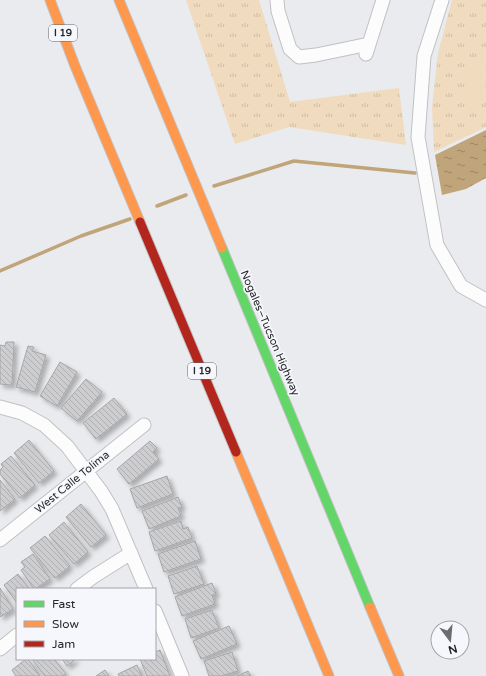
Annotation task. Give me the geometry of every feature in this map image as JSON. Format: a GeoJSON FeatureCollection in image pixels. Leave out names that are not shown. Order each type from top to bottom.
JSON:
{"type":"FeatureCollection","features":[{"type":"Feature","properties":{"kind":"highway"},"geometry":{"type":"LineString","coordinates":[[42,0],[75,66]]}},
{"type":"Feature","properties":{"kind":"highway","name":"I 19"},"geometry":{"type":"LineString","coordinates":[[50,0],[75,66],[329,676]]}},
{"type":"Feature","properties":{"kind":"highway","name":"Nogales–Tucson Highway"},"geometry":{"type":"LineString","coordinates":[[119,0],[399,676]]}},
{"type":"Feature","properties":{"kind":"highway"},"geometry":{"type":"LineString","coordinates":[[160,76],[198,190]]}},
{"type":"Feature","properties":{"kind":"street"},"geometry":{"type":"LineString","coordinates":[[277,0],[278,11],[290,49],[299,56],[367,49],[383,0]]}},
{"type":"Feature","properties":{"kind":"street"},"geometry":{"type":"LineString","coordinates":[[442,0],[424,56],[418,137],[437,245],[461,286],[486,300]]}},
{"type":"Feature","properties":{"kind":"street"},"geometry":{"type":"LineString","coordinates":[[0,407],[22,413],[44,425],[67,446],[101,491],[112,509],[146,588]]}},
{"type":"Feature","properties":{"kind":"street","name":"West Calle Tolima"},"geometry":{"type":"LineString","coordinates":[[0,540],[144,425]]}},
{"type":"Feature","properties":{"kind":"street"},"geometry":{"type":"LineString","coordinates":[[78,588],[130,553]]}},
{"type":"Feature","properties":{"kind":"street"},"geometry":{"type":"LineString","coordinates":[[156,613],[182,676]]}},
{"type":"Feature","properties":{"kind":"street"},"geometry":{"type":"LineString","coordinates":[[0,649],[16,636]]}},
{"type":"Feature","properties":{"kind":"green space"},"geometry":{"type":"Polygon","coordinates":[[[186,0],[259,0],[290,102],[399,88],[406,145],[289,127],[235,144],[186,0]]]}},
{"type":"Feature","properties":{"kind":"green space"},"geometry":{"type":"Polygon","coordinates":[[[452,0],[486,0],[486,127],[434,152],[432,107],[438,53],[452,0]]]}},
{"type":"Feature","properties":{"kind":"green space"},"geometry":{"type":"Polygon","coordinates":[[[467,62],[486,62],[485,103],[466,103],[467,62]]]}},
{"type":"Feature","properties":{"kind":"water"},"geometry":{"type":"Polygon","coordinates":[[[486,130],[486,178],[466,189],[442,195],[435,155],[486,130]]]}},
{"type":"Feature","properties":{"kind":"building"},"geometry":{"type":"Polygon","coordinates":[[[6,342],[14,342],[12,385],[0,384],[0,345],[5,346],[6,342]]]}},
{"type":"Feature","properties":{"kind":"building"},"geometry":{"type":"Polygon","coordinates":[[[28,346],[34,347],[32,351],[46,355],[35,392],[16,387],[28,346]]]}},
{"type":"Feature","properties":{"kind":"building"},"geometry":{"type":"Polygon","coordinates":[[[60,362],[77,372],[57,406],[40,396],[60,362]]]}},
{"type":"Feature","properties":{"kind":"building"},"geometry":{"type":"Polygon","coordinates":[[[86,379],[102,392],[77,421],[61,408],[86,379]]]}},
{"type":"Feature","properties":{"kind":"building"},"geometry":{"type":"Polygon","coordinates":[[[114,398],[127,414],[96,439],[83,423],[114,398]]]}},
{"type":"Feature","properties":{"kind":"building"},"geometry":{"type":"Polygon","coordinates":[[[29,440],[54,471],[39,483],[14,453],[29,440]]]}},
{"type":"Feature","properties":{"kind":"building"},"geometry":{"type":"Polygon","coordinates":[[[150,441],[157,448],[153,452],[159,459],[129,484],[117,469],[150,441]]]}},
{"type":"Feature","properties":{"kind":"building"},"geometry":{"type":"Polygon","coordinates":[[[11,456],[35,485],[20,498],[0,474],[0,470],[3,467],[1,464],[11,456]]]}},
{"type":"Feature","properties":{"kind":"building"},"geometry":{"type":"Polygon","coordinates":[[[167,476],[173,494],[137,508],[130,489],[167,476]]]}},
{"type":"Feature","properties":{"kind":"building"},"geometry":{"type":"Polygon","coordinates":[[[0,480],[15,499],[0,511],[0,480]]]}},
{"type":"Feature","properties":{"kind":"building"},"geometry":{"type":"Polygon","coordinates":[[[178,497],[182,507],[178,508],[181,516],[149,529],[142,511],[178,497]]]}},
{"type":"Feature","properties":{"kind":"building"},"geometry":{"type":"Polygon","coordinates":[[[81,504],[106,535],[91,547],[66,517],[81,504]]]}},
{"type":"Feature","properties":{"kind":"building"},"geometry":{"type":"Polygon","coordinates":[[[181,521],[183,529],[188,527],[192,538],[155,551],[149,532],[181,521]]]}},
{"type":"Feature","properties":{"kind":"building"},"geometry":{"type":"Polygon","coordinates":[[[64,522],[88,552],[74,564],[49,535],[64,522]]]}},
{"type":"Feature","properties":{"kind":"building"},"geometry":{"type":"Polygon","coordinates":[[[45,536],[70,566],[55,578],[30,548],[45,536]]]}},
{"type":"Feature","properties":{"kind":"building"},"geometry":{"type":"Polygon","coordinates":[[[195,541],[201,559],[164,572],[158,554],[195,541]]]}},
{"type":"Feature","properties":{"kind":"building"},"geometry":{"type":"Polygon","coordinates":[[[33,554],[50,579],[36,588],[33,588],[21,570],[25,567],[21,562],[33,554]]]}},
{"type":"Feature","properties":{"kind":"building"},"geometry":{"type":"Polygon","coordinates":[[[197,566],[204,584],[174,594],[168,576],[197,566]]]}},
{"type":"Feature","properties":{"kind":"building"},"geometry":{"type":"Polygon","coordinates":[[[18,574],[28,588],[16,588],[16,602],[4,585],[18,574]]]}},
{"type":"Feature","properties":{"kind":"building"},"geometry":{"type":"Polygon","coordinates":[[[212,583],[216,594],[212,595],[215,604],[182,616],[175,597],[212,583]]]}},
{"type":"Feature","properties":{"kind":"building"},"geometry":{"type":"Polygon","coordinates":[[[0,588],[13,609],[0,617],[0,588]]]}},
{"type":"Feature","properties":{"kind":"building"},"geometry":{"type":"Polygon","coordinates":[[[212,610],[219,628],[191,638],[185,619],[212,610]]]}},
{"type":"Feature","properties":{"kind":"building"},"geometry":{"type":"Polygon","coordinates":[[[229,626],[237,644],[201,659],[193,641],[229,626]]]}},
{"type":"Feature","properties":{"kind":"building"},"geometry":{"type":"Polygon","coordinates":[[[160,650],[170,676],[147,676],[140,660],[156,660],[156,652],[160,650]]]}},
{"type":"Feature","properties":{"kind":"building"},"geometry":{"type":"Polygon","coordinates":[[[232,652],[238,671],[221,676],[209,676],[204,661],[232,652]]]}},
{"type":"Feature","properties":{"kind":"building"},"geometry":{"type":"Polygon","coordinates":[[[25,660],[29,660],[40,676],[16,676],[12,670],[25,660]]]}},
{"type":"Feature","properties":{"kind":"building"},"geometry":{"type":"Polygon","coordinates":[[[33,660],[55,660],[66,674],[63,676],[45,676],[33,660]]]}},
{"type":"Feature","properties":{"kind":"building"},"geometry":{"type":"Polygon","coordinates":[[[63,660],[75,660],[67,666],[63,660]]]}},
{"type":"Feature","properties":{"kind":"building"},"geometry":{"type":"Polygon","coordinates":[[[137,665],[142,676],[119,676],[118,674],[137,665]]]}},
{"type":"Feature","properties":{"kind":"building"},"geometry":{"type":"Polygon","coordinates":[[[105,670],[109,676],[96,676],[105,670]]]}},
{"type":"Feature","properties":{"kind":"building"},"geometry":{"type":"Polygon","coordinates":[[[248,671],[251,676],[237,676],[248,671]]]}},
{"type":"Feature","properties":{"kind":"waterway"},"geometry":{"type":"LineString","coordinates":[[214,186],[294,161],[415,173]]}},
{"type":"Feature","properties":{"kind":"waterway"},"geometry":{"type":"LineString","coordinates":[[157,206],[186,195]]}},
{"type":"Feature","properties":{"kind":"waterway"},"geometry":{"type":"LineString","coordinates":[[0,271],[81,236],[130,219]]}},
{"type":"Feature","properties":{"kind":"traffic: fast"},"geometry":{"type":"LineString","coordinates":[[222,248],[370,607]]}},
{"type":"Feature","properties":{"kind":"traffic: slow"},"geometry":{"type":"LineString","coordinates":[[50,0],[75,66],[140,222]]}},
{"type":"Feature","properties":{"kind":"traffic: slow"},"geometry":{"type":"LineString","coordinates":[[119,0],[222,248]]}},
{"type":"Feature","properties":{"kind":"traffic: slow"},"geometry":{"type":"LineString","coordinates":[[236,452],[329,676]]}},
{"type":"Feature","properties":{"kind":"traffic: slow"},"geometry":{"type":"LineString","coordinates":[[370,607],[399,676]]}},
{"type":"Feature","properties":{"kind":"traffic: jam"},"geometry":{"type":"LineString","coordinates":[[140,222],[236,452]]}}]}
